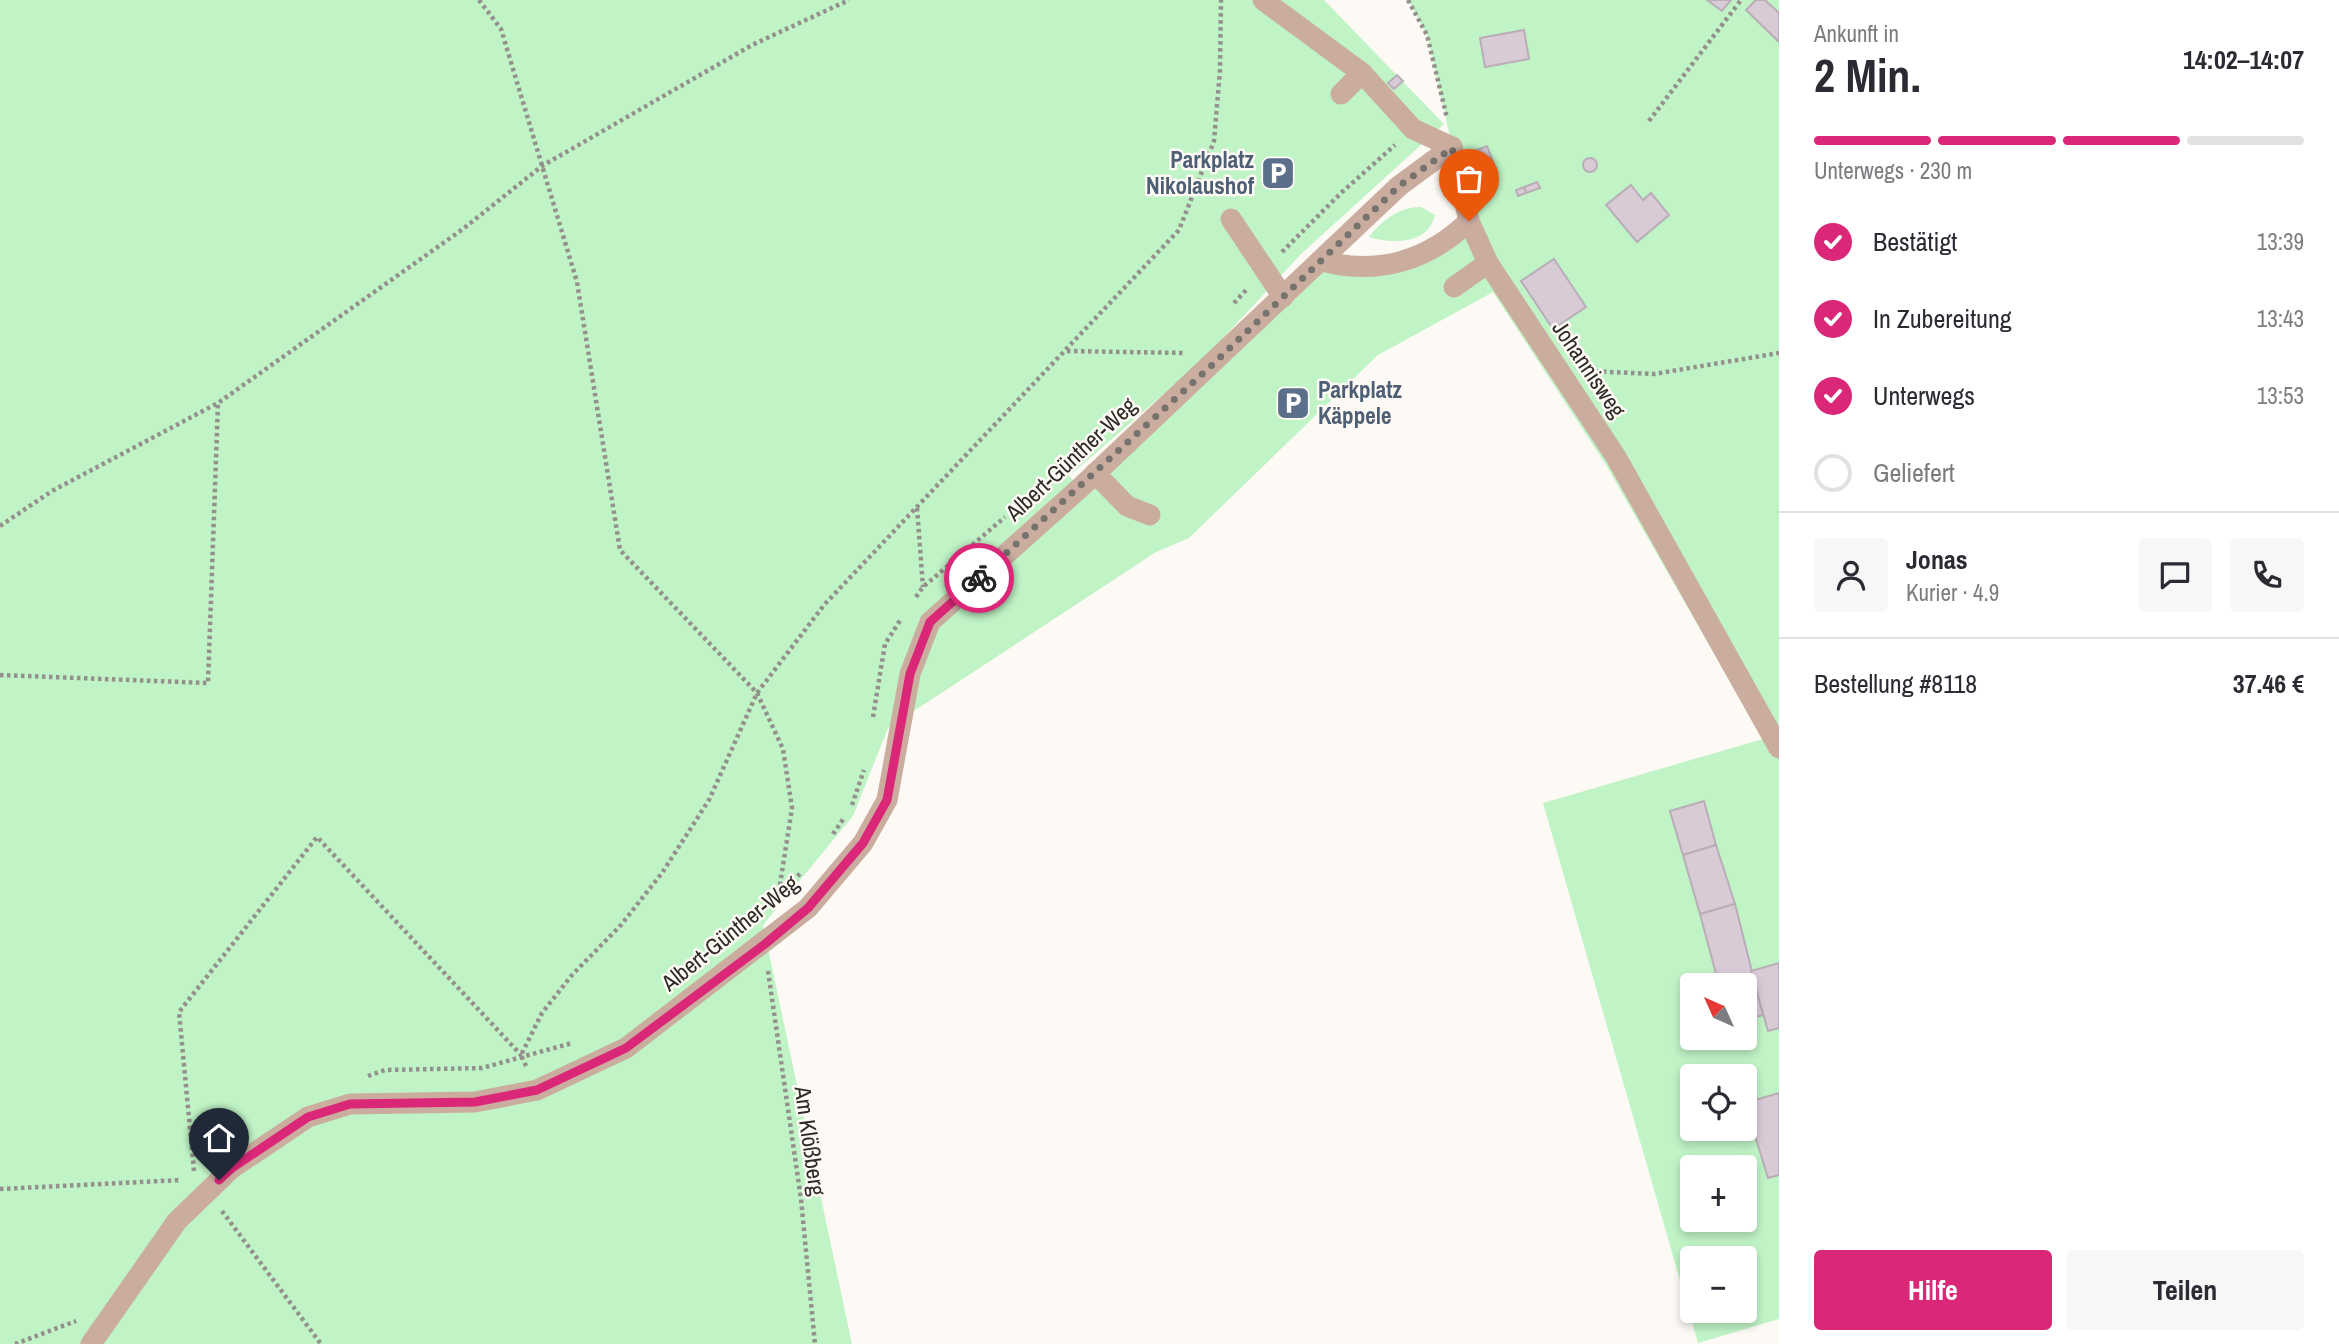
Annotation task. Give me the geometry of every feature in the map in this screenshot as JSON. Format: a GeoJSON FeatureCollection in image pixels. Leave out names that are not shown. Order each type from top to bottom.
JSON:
{"type":"FeatureCollection","features":[{"type":"Feature","properties":{"kind":"street"},"geometry":{"type":"LineString","coordinates":[[1264,0],[1362,73],[1413,129],[1452,148]]}},
{"type":"Feature","properties":{"kind":"street"},"geometry":{"type":"LineString","coordinates":[[1341,93],[1362,73]]}},
{"type":"Feature","properties":{"kind":"street","name":"Johannisweg"},"geometry":{"type":"LineString","coordinates":[[1452,148],[1469,221],[1488,263],[1616,457],[1779,748]]}},
{"type":"Feature","properties":{"kind":"street","name":"Albert-Günther-Weg"},"geometry":{"type":"LineString","coordinates":[[91,1344],[177,1221],[201,1181],[232,1168],[308,1117],[350,1104],[475,1102],[537,1090],[626,1048],[765,944],[808,908],[863,843],[887,800],[910,674],[930,622],[1095,473],[1323,261],[1399,186],[1452,148]]}},
{"type":"Feature","properties":{"kind":"street"},"geometry":{"type":"LineString","coordinates":[[1231,219],[1283,297]]}},
{"type":"Feature","properties":{"kind":"street"},"geometry":{"type":"LineString","coordinates":[[1323,261],[1363,267],[1392,265],[1440,245],[1469,221]]}},
{"type":"Feature","properties":{"kind":"street"},"geometry":{"type":"LineString","coordinates":[[1454,287],[1488,263]]}},
{"type":"Feature","properties":{"kind":"street"},"geometry":{"type":"LineString","coordinates":[[1095,473],[1127,506],[1150,515]]}},
{"type":"Feature","properties":{"kind":"path"},"geometry":{"type":"LineString","coordinates":[[479,0],[501,29],[577,282],[620,550],[757,692],[783,749],[792,808],[779,893]]}},
{"type":"Feature","properties":{"kind":"path"},"geometry":{"type":"LineString","coordinates":[[0,526],[52,491],[218,403],[463,229],[542,166],[752,45],[849,0]]}},
{"type":"Feature","properties":{"kind":"path"},"geometry":{"type":"LineString","coordinates":[[521,1055],[542,1013],[572,975],[621,925],[662,873],[709,800],[757,692],[824,605],[1179,230],[1214,141],[1220,70],[1221,0]]}},
{"type":"Feature","properties":{"kind":"path"},"geometry":{"type":"LineString","coordinates":[[1408,0],[1427,35],[1452,148]]}},
{"type":"Feature","properties":{"kind":"path"},"geometry":{"type":"LineString","coordinates":[[1649,121],[1741,0]]}},
{"type":"Feature","properties":{"kind":"path"},"geometry":{"type":"LineString","coordinates":[[1231,307],[1340,193],[1413,129]]}},
{"type":"Feature","properties":{"kind":"path"},"geometry":{"type":"LineString","coordinates":[[1065,351],[1188,353],[1179,362]]}},
{"type":"Feature","properties":{"kind":"path"},"geometry":{"type":"LineString","coordinates":[[1585,371],[1654,374],[1779,353]]}},
{"type":"Feature","properties":{"kind":"path"},"geometry":{"type":"LineString","coordinates":[[0,675],[208,683],[218,403]]}},
{"type":"Feature","properties":{"kind":"path"},"geometry":{"type":"LineString","coordinates":[[917,507],[923,587]]}},
{"type":"Feature","properties":{"kind":"path"},"geometry":{"type":"LineString","coordinates":[[915,598],[923,587],[1007,514]]}},
{"type":"Feature","properties":{"kind":"path"},"geometry":{"type":"LineString","coordinates":[[873,719],[885,644],[907,610]]}},
{"type":"Feature","properties":{"kind":"path"},"geometry":{"type":"LineString","coordinates":[[830,839],[850,809],[868,756]]}},
{"type":"Feature","properties":{"kind":"path"},"geometry":{"type":"LineString","coordinates":[[321,1344],[201,1181],[178,1012],[317,837],[521,1055],[537,1090]]}},
{"type":"Feature","properties":{"kind":"path"},"geometry":{"type":"LineString","coordinates":[[760,910],[807,867]]}},
{"type":"Feature","properties":{"kind":"path","name":"Am Klößberg"},"geometry":{"type":"LineString","coordinates":[[765,944],[801,1199],[815,1344]]}},
{"type":"Feature","properties":{"kind":"path"},"geometry":{"type":"LineString","coordinates":[[360,1079],[386,1070],[482,1068],[521,1055],[583,1040]]}},
{"type":"Feature","properties":{"kind":"path"},"geometry":{"type":"LineString","coordinates":[[0,1189],[201,1181]]}},
{"type":"Feature","properties":{"kind":"path"},"geometry":{"type":"LineString","coordinates":[[15,1344],[119,1304]]}},
{"type":"Feature","properties":{"kind":"green space"},"geometry":{"type":"Polygon","coordinates":[[[0,0],[1324,0],[1444,124],[1301,254],[1202,361],[1069,476],[1081,487],[1323,261],[1375,266],[1469,221],[1427,35],[1408,0],[1779,0],[1779,1319],[1698,1343],[1692,1323],[1757,1323],[1757,1246],[1680,1246],[1680,1280],[1543,803],[1763,739],[1606,465],[1493,292],[1378,355],[1189,538],[1156,552],[888,728],[853,816],[763,925],[852,1344],[0,1344],[0,0]]]}},
{"type":"Feature","properties":{"kind":"green space"},"geometry":{"type":"Polygon","coordinates":[[[1421,207],[1435,215],[1431,225],[1417,237],[1388,241],[1369,237],[1392,216],[1405,209],[1421,207]]]}},
{"type":"Feature","properties":{"kind":"building"},"geometry":{"type":"Polygon","coordinates":[[[1707,0],[1731,0],[1722,11],[1707,0]]]}},
{"type":"Feature","properties":{"kind":"building"},"geometry":{"type":"Polygon","coordinates":[[[1756,0],[1765,0],[1779,13],[1779,42],[1746,10],[1756,0]]]}},
{"type":"Feature","properties":{"kind":"building"},"geometry":{"type":"Polygon","coordinates":[[[1524,30],[1529,59],[1485,67],[1480,38],[1524,30]]]}},
{"type":"Feature","properties":{"kind":"building"},"geometry":{"type":"Polygon","coordinates":[[[1397,75],[1403,81],[1394,89],[1388,83],[1397,75]]]}},
{"type":"Feature","properties":{"kind":"building"},"geometry":{"type":"Polygon","coordinates":[[[1487,146],[1497,172],[1470,182],[1462,156],[1487,146]]]}},
{"type":"Feature","properties":{"kind":"building"},"geometry":{"type":"Polygon","coordinates":[[[1587,158],[1593,158],[1597,165],[1593,172],[1587,172],[1583,168],[1583,162],[1587,158]]]}},
{"type":"Feature","properties":{"kind":"building"},"geometry":{"type":"Polygon","coordinates":[[[1537,182],[1540,188],[1526,193],[1524,187],[1537,182]]]}},
{"type":"Feature","properties":{"kind":"building"},"geometry":{"type":"Polygon","coordinates":[[[1631,185],[1643,200],[1651,193],[1669,215],[1637,242],[1606,205],[1631,185]]]}},
{"type":"Feature","properties":{"kind":"building"},"geometry":{"type":"Polygon","coordinates":[[[1524,187],[1526,193],[1518,196],[1516,190],[1524,187]]]}},
{"type":"Feature","properties":{"kind":"building"},"geometry":{"type":"Polygon","coordinates":[[[1554,259],[1586,307],[1553,329],[1521,281],[1554,259]]]}},
{"type":"Feature","properties":{"kind":"building"},"geometry":{"type":"Polygon","coordinates":[[[1704,801],[1716,845],[1683,855],[1670,811],[1704,801]]]}},
{"type":"Feature","properties":{"kind":"building"},"geometry":{"type":"Polygon","coordinates":[[[1716,845],[1735,904],[1700,914],[1683,855],[1716,845]]]}},
{"type":"Feature","properties":{"kind":"building"},"geometry":{"type":"Polygon","coordinates":[[[1735,904],[1752,973],[1716,973],[1700,914],[1735,904]]]}},
{"type":"Feature","properties":{"kind":"building"},"geometry":{"type":"Polygon","coordinates":[[[1779,963],[1779,1028],[1768,1031],[1757,992],[1757,973],[1751,971],[1779,963]]]}},
{"type":"Feature","properties":{"kind":"building"},"geometry":{"type":"Polygon","coordinates":[[[1757,991],[1763,1015],[1757,1017],[1757,991]]]}},
{"type":"Feature","properties":{"kind":"building"},"geometry":{"type":"Polygon","coordinates":[[[1779,1093],[1779,1175],[1768,1178],[1757,1141],[1757,1099],[1779,1093]]]}},
{"type":"Feature","properties":{"kind":"way so far"},"geometry":{"type":"LineString","coordinates":[[979,578],[1211,366],[1399,186],[1452,148],[1469,221]]}},
{"type":"Feature","properties":{"kind":"place","name":"Parkplatz Nikolaushof"},"geometry":{"type":"Point","coordinates":[1278,173]}},
{"type":"Feature","properties":{"kind":"place","name":"Parkplatz Käppele"},"geometry":{"type":"Point","coordinates":[1293,403]}},
{"type":"Feature","properties":{"kind":"route"},"geometry":{"type":"LineString","coordinates":[[219,1180],[232,1168],[308,1117],[350,1104],[475,1102],[537,1090],[626,1048],[765,944],[808,908],[863,843],[887,800],[910,674],[930,622],[979,578]]}}]}
